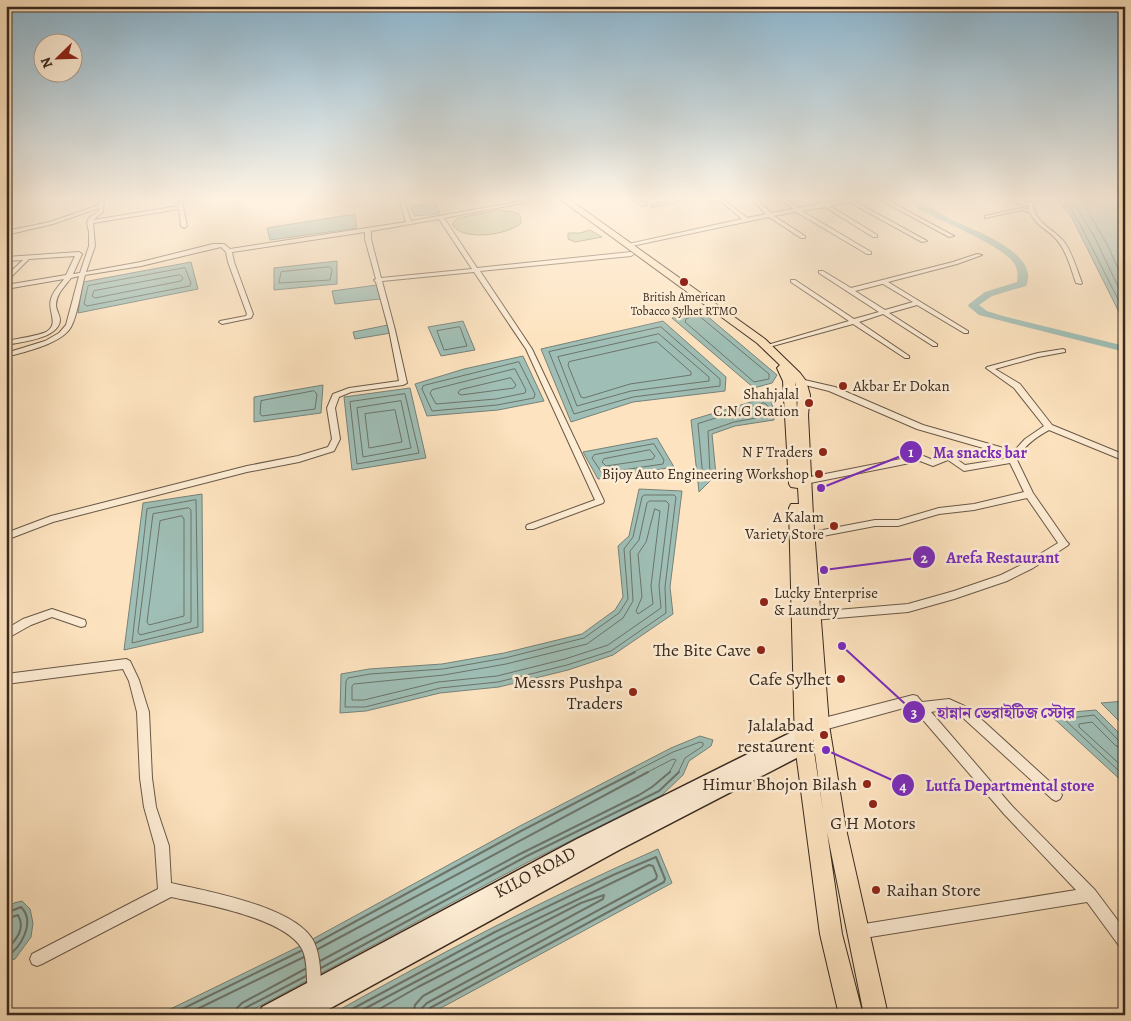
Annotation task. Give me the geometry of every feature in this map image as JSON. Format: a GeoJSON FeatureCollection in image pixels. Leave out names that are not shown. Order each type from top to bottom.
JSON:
{"type":"FeatureCollection","features":[{"type":"Feature","properties":{"kind":"main road"},"geometry":{"type":"LineString","coordinates":[[624,247],[766,346],[783,360],[800,381],[804,395],[802,415],[807,536],[813,616],[809,735],[836,829],[876,1015]]}},
{"type":"Feature","properties":{"kind":"main road"},"geometry":{"type":"LineString","coordinates":[[625,247],[779,365],[786,373],[789,381],[809,735],[831,934],[851,1015]]}},
{"type":"Feature","properties":{"kind":"street"},"geometry":{"type":"LineString","coordinates":[[6,354],[46,342],[61,334],[69,326],[82,274],[92,247]]}},
{"type":"Feature","properties":{"kind":"street"},"geometry":{"type":"LineString","coordinates":[[6,287],[68,278],[141,264],[210,247]]}},
{"type":"Feature","properties":{"kind":"street"},"geometry":{"type":"LineString","coordinates":[[222,322],[249,317],[250,314],[230,262],[229,251],[224,247]]}},
{"type":"Feature","properties":{"kind":"street"},"geometry":{"type":"LineString","coordinates":[[229,251],[258,247]]}},
{"type":"Feature","properties":{"kind":"street"},"geometry":{"type":"LineString","coordinates":[[6,537],[51,519],[247,469],[299,459],[331,448],[336,439],[331,408],[336,396],[349,390],[402,383],[385,301],[370,247]]}},
{"type":"Feature","properties":{"kind":"street"},"geometry":{"type":"LineString","coordinates":[[460,247],[530,349],[600,501],[530,527]]}},
{"type":"Feature","properties":{"kind":"street"},"geometry":{"type":"LineString","coordinates":[[378,280],[629,250],[642,247]]}},
{"type":"Feature","properties":{"kind":"street"},"geometry":{"type":"LineString","coordinates":[[858,247],[869,253]]}},
{"type":"Feature","properties":{"kind":"street"},"geometry":{"type":"LineString","coordinates":[[1064,247],[1079,283]]}},
{"type":"Feature","properties":{"kind":"street"},"geometry":{"type":"LineString","coordinates":[[6,259],[28,259],[47,255],[79,254],[68,278],[54,298],[53,304],[57,319],[52,330],[47,334],[6,343]]}},
{"type":"Feature","properties":{"kind":"street"},"geometry":{"type":"LineString","coordinates":[[851,290],[885,283],[979,255]]}},
{"type":"Feature","properties":{"kind":"street"},"geometry":{"type":"LineString","coordinates":[[6,280],[28,259]]}},
{"type":"Feature","properties":{"kind":"street"},"geometry":{"type":"LineString","coordinates":[[821,272],[935,345]]}},
{"type":"Feature","properties":{"kind":"street"},"geometry":{"type":"LineString","coordinates":[[793,281],[908,357]]}},
{"type":"Feature","properties":{"kind":"street"},"geometry":{"type":"LineString","coordinates":[[885,283],[966,332]]}},
{"type":"Feature","properties":{"kind":"street"},"geometry":{"type":"LineString","coordinates":[[766,346],[917,303]]}},
{"type":"Feature","properties":{"kind":"street"},"geometry":{"type":"LineString","coordinates":[[1063,351],[1038,355],[989,368],[1017,386],[1049,427],[1125,458]]}},
{"type":"Feature","properties":{"kind":"street"},"geometry":{"type":"LineString","coordinates":[[800,381],[832,389],[920,427],[1014,457],[1030,494],[1058,532],[1064,544],[1030,565],[1004,578],[954,595],[908,608],[813,616]]}},
{"type":"Feature","properties":{"kind":"street"},"geometry":{"type":"LineString","coordinates":[[805,481],[921,458],[933,463],[949,457],[964,468],[1014,457],[1033,436],[1049,427]]}},
{"type":"Feature","properties":{"kind":"street"},"geometry":{"type":"LineString","coordinates":[[807,536],[875,523],[898,523],[939,511],[974,507],[1030,494]]}},
{"type":"Feature","properties":{"kind":"street"},"geometry":{"type":"LineString","coordinates":[[6,635],[27,622],[52,613],[81,623]]}},
{"type":"Feature","properties":{"kind":"street"},"geometry":{"type":"LineString","coordinates":[[6,679],[126,664],[134,680],[143,712],[146,778],[150,806],[162,846],[165,893]]}},
{"type":"Feature","properties":{"kind":"street"},"geometry":{"type":"LineString","coordinates":[[809,735],[913,700],[1008,810],[1090,895],[1125,942]]}},
{"type":"Feature","properties":{"kind":"street"},"geometry":{"type":"LineString","coordinates":[[921,708],[949,704],[964,712],[1056,795]]}},
{"type":"Feature","properties":{"kind":"street","name":"KILO ROAD"},"geometry":{"type":"LineString","coordinates":[[270,1015],[315,997],[427,942],[720,786],[809,735]]}},
{"type":"Feature","properties":{"kind":"street"},"geometry":{"type":"LineString","coordinates":[[37,958],[170,890],[258,912],[288,926],[305,939],[309,946],[315,997]]}},
{"type":"Feature","properties":{"kind":"street"},"geometry":{"type":"LineString","coordinates":[[858,932],[1090,895]]}},
{"type":"Feature","properties":{"kind":"street","name":"KILO ROAD"},"geometry":{"type":"LineString","coordinates":[[296,1015],[315,997]]}},
{"type":"Feature","properties":{"kind":"water"},"geometry":{"type":"Polygon","coordinates":[[[1086,247],[1125,247],[1125,324],[1086,247]]]}},
{"type":"Feature","properties":{"kind":"water"},"geometry":{"type":"Polygon","coordinates":[[[337,261],[337,284],[274,290],[274,268],[337,261]]]}},
{"type":"Feature","properties":{"kind":"water"},"geometry":{"type":"Polygon","coordinates":[[[191,262],[198,289],[78,313],[83,282],[191,262]]]}},
{"type":"Feature","properties":{"kind":"water"},"geometry":{"type":"Polygon","coordinates":[[[377,285],[380,299],[335,304],[332,291],[377,285]]]}},
{"type":"Feature","properties":{"kind":"water"},"geometry":{"type":"Polygon","coordinates":[[[700,310],[777,375],[772,383],[754,388],[672,318],[700,310]]]}},
{"type":"Feature","properties":{"kind":"water"},"geometry":{"type":"Polygon","coordinates":[[[463,321],[475,350],[441,356],[428,327],[463,321]]]}},
{"type":"Feature","properties":{"kind":"water"},"geometry":{"type":"Polygon","coordinates":[[[663,321],[726,377],[725,391],[633,402],[571,422],[541,349],[663,321]]]}},
{"type":"Feature","properties":{"kind":"water"},"geometry":{"type":"Polygon","coordinates":[[[388,325],[391,333],[355,339],[353,332],[388,325]]]}},
{"type":"Feature","properties":{"kind":"water"},"geometry":{"type":"Polygon","coordinates":[[[523,356],[544,401],[498,410],[427,416],[415,384],[464,369],[523,356]]]}},
{"type":"Feature","properties":{"kind":"water"},"geometry":{"type":"Polygon","coordinates":[[[323,385],[321,413],[254,422],[254,397],[323,385]]]}},
{"type":"Feature","properties":{"kind":"water"},"geometry":{"type":"Polygon","coordinates":[[[410,388],[426,458],[352,470],[344,397],[410,388]]]}},
{"type":"Feature","properties":{"kind":"water"},"geometry":{"type":"Polygon","coordinates":[[[771,396],[774,420],[735,426],[712,434],[716,475],[699,492],[691,420],[771,396]]]}},
{"type":"Feature","properties":{"kind":"water"},"geometry":{"type":"Polygon","coordinates":[[[657,438],[674,467],[598,479],[583,452],[657,438]]]}},
{"type":"Feature","properties":{"kind":"water"},"geometry":{"type":"Polygon","coordinates":[[[639,489],[682,491],[670,587],[673,614],[613,655],[568,670],[499,687],[440,693],[366,711],[340,713],[341,674],[369,669],[442,664],[504,653],[582,634],[615,610],[623,597],[618,546],[629,536],[639,489]]]}},
{"type":"Feature","properties":{"kind":"water"},"geometry":{"type":"Polygon","coordinates":[[[202,494],[203,632],[124,650],[143,503],[202,494]]]}},
{"type":"Feature","properties":{"kind":"water"},"geometry":{"type":"Polygon","coordinates":[[[1125,701],[1125,727],[1101,703],[1125,701]]]}},
{"type":"Feature","properties":{"kind":"water"},"geometry":{"type":"Polygon","coordinates":[[[1096,710],[1125,739],[1125,784],[1049,714],[1096,710]]]}},
{"type":"Feature","properties":{"kind":"water"},"geometry":{"type":"Polygon","coordinates":[[[700,736],[713,740],[711,746],[689,761],[683,775],[662,795],[530,861],[243,1015],[158,1015],[298,947],[518,827],[671,748],[700,736]]]}},
{"type":"Feature","properties":{"kind":"water"},"geometry":{"type":"Polygon","coordinates":[[[658,849],[672,883],[428,1015],[330,1015],[492,928],[658,849]]]}},
{"type":"Feature","properties":{"kind":"water"},"geometry":{"type":"Polygon","coordinates":[[[22,901],[30,909],[33,923],[31,937],[15,959],[6,962],[6,909],[14,903],[22,901]]]}},
{"type":"Feature","properties":{"kind":"waterway"},"geometry":{"type":"LineString","coordinates":[[1000,247],[1020,264],[1023,274],[1022,284],[989,294],[977,301],[973,306],[983,313],[999,318],[1125,349]]}},
{"type":"Feature","properties":{"kind":"place","name":"British American Tobacco Sylhet RTMO"},"geometry":{"type":"Point","coordinates":[684,282]}},
{"type":"Feature","properties":{"kind":"place","name":"Akbar Er Dokan"},"geometry":{"type":"Point","coordinates":[843,386]}},
{"type":"Feature","properties":{"kind":"place","name":"Shahjalal C.N.G Station"},"geometry":{"type":"Point","coordinates":[809,403]}},
{"type":"Feature","properties":{"kind":"place","name":"N F Traders"},"geometry":{"type":"Point","coordinates":[823,452]}},
{"type":"Feature","properties":{"kind":"place","name":"Bijoy Auto Engineering Workshop"},"geometry":{"type":"Point","coordinates":[819,474]}},
{"type":"Feature","properties":{"kind":"place","name":"Ma snacks bar"},"geometry":{"type":"Point","coordinates":[821,488]}},
{"type":"Feature","properties":{"kind":"place","name":"A Kalam Variety Store"},"geometry":{"type":"Point","coordinates":[834,526]}},
{"type":"Feature","properties":{"kind":"place","name":"Arefa Restaurant"},"geometry":{"type":"Point","coordinates":[824,570]}},
{"type":"Feature","properties":{"kind":"place","name":"Lucky Enterprise & Laundry"},"geometry":{"type":"Point","coordinates":[764,602]}},
{"type":"Feature","properties":{"kind":"place","name":"হান্নান ভেরাইটিজ স্টোর"},"geometry":{"type":"Point","coordinates":[842,646]}},
{"type":"Feature","properties":{"kind":"place","name":"The Bite Cave"},"geometry":{"type":"Point","coordinates":[761,650]}},
{"type":"Feature","properties":{"kind":"place","name":"Cafe Sylhet"},"geometry":{"type":"Point","coordinates":[841,679]}},
{"type":"Feature","properties":{"kind":"place","name":"Messrs Pushpa Traders"},"geometry":{"type":"Point","coordinates":[633,692]}},
{"type":"Feature","properties":{"kind":"place","name":"Jalalabad restaurent"},"geometry":{"type":"Point","coordinates":[824,735]}},
{"type":"Feature","properties":{"kind":"place","name":"Lutfa Departmental store"},"geometry":{"type":"Point","coordinates":[826,750]}},
{"type":"Feature","properties":{"kind":"place","name":"Himur Bhojon Bilash"},"geometry":{"type":"Point","coordinates":[867,784]}},
{"type":"Feature","properties":{"kind":"place","name":"G H Motors"},"geometry":{"type":"Point","coordinates":[873,804]}},
{"type":"Feature","properties":{"kind":"place","name":"Raihan Store"},"geometry":{"type":"Point","coordinates":[876,890]}}]}
